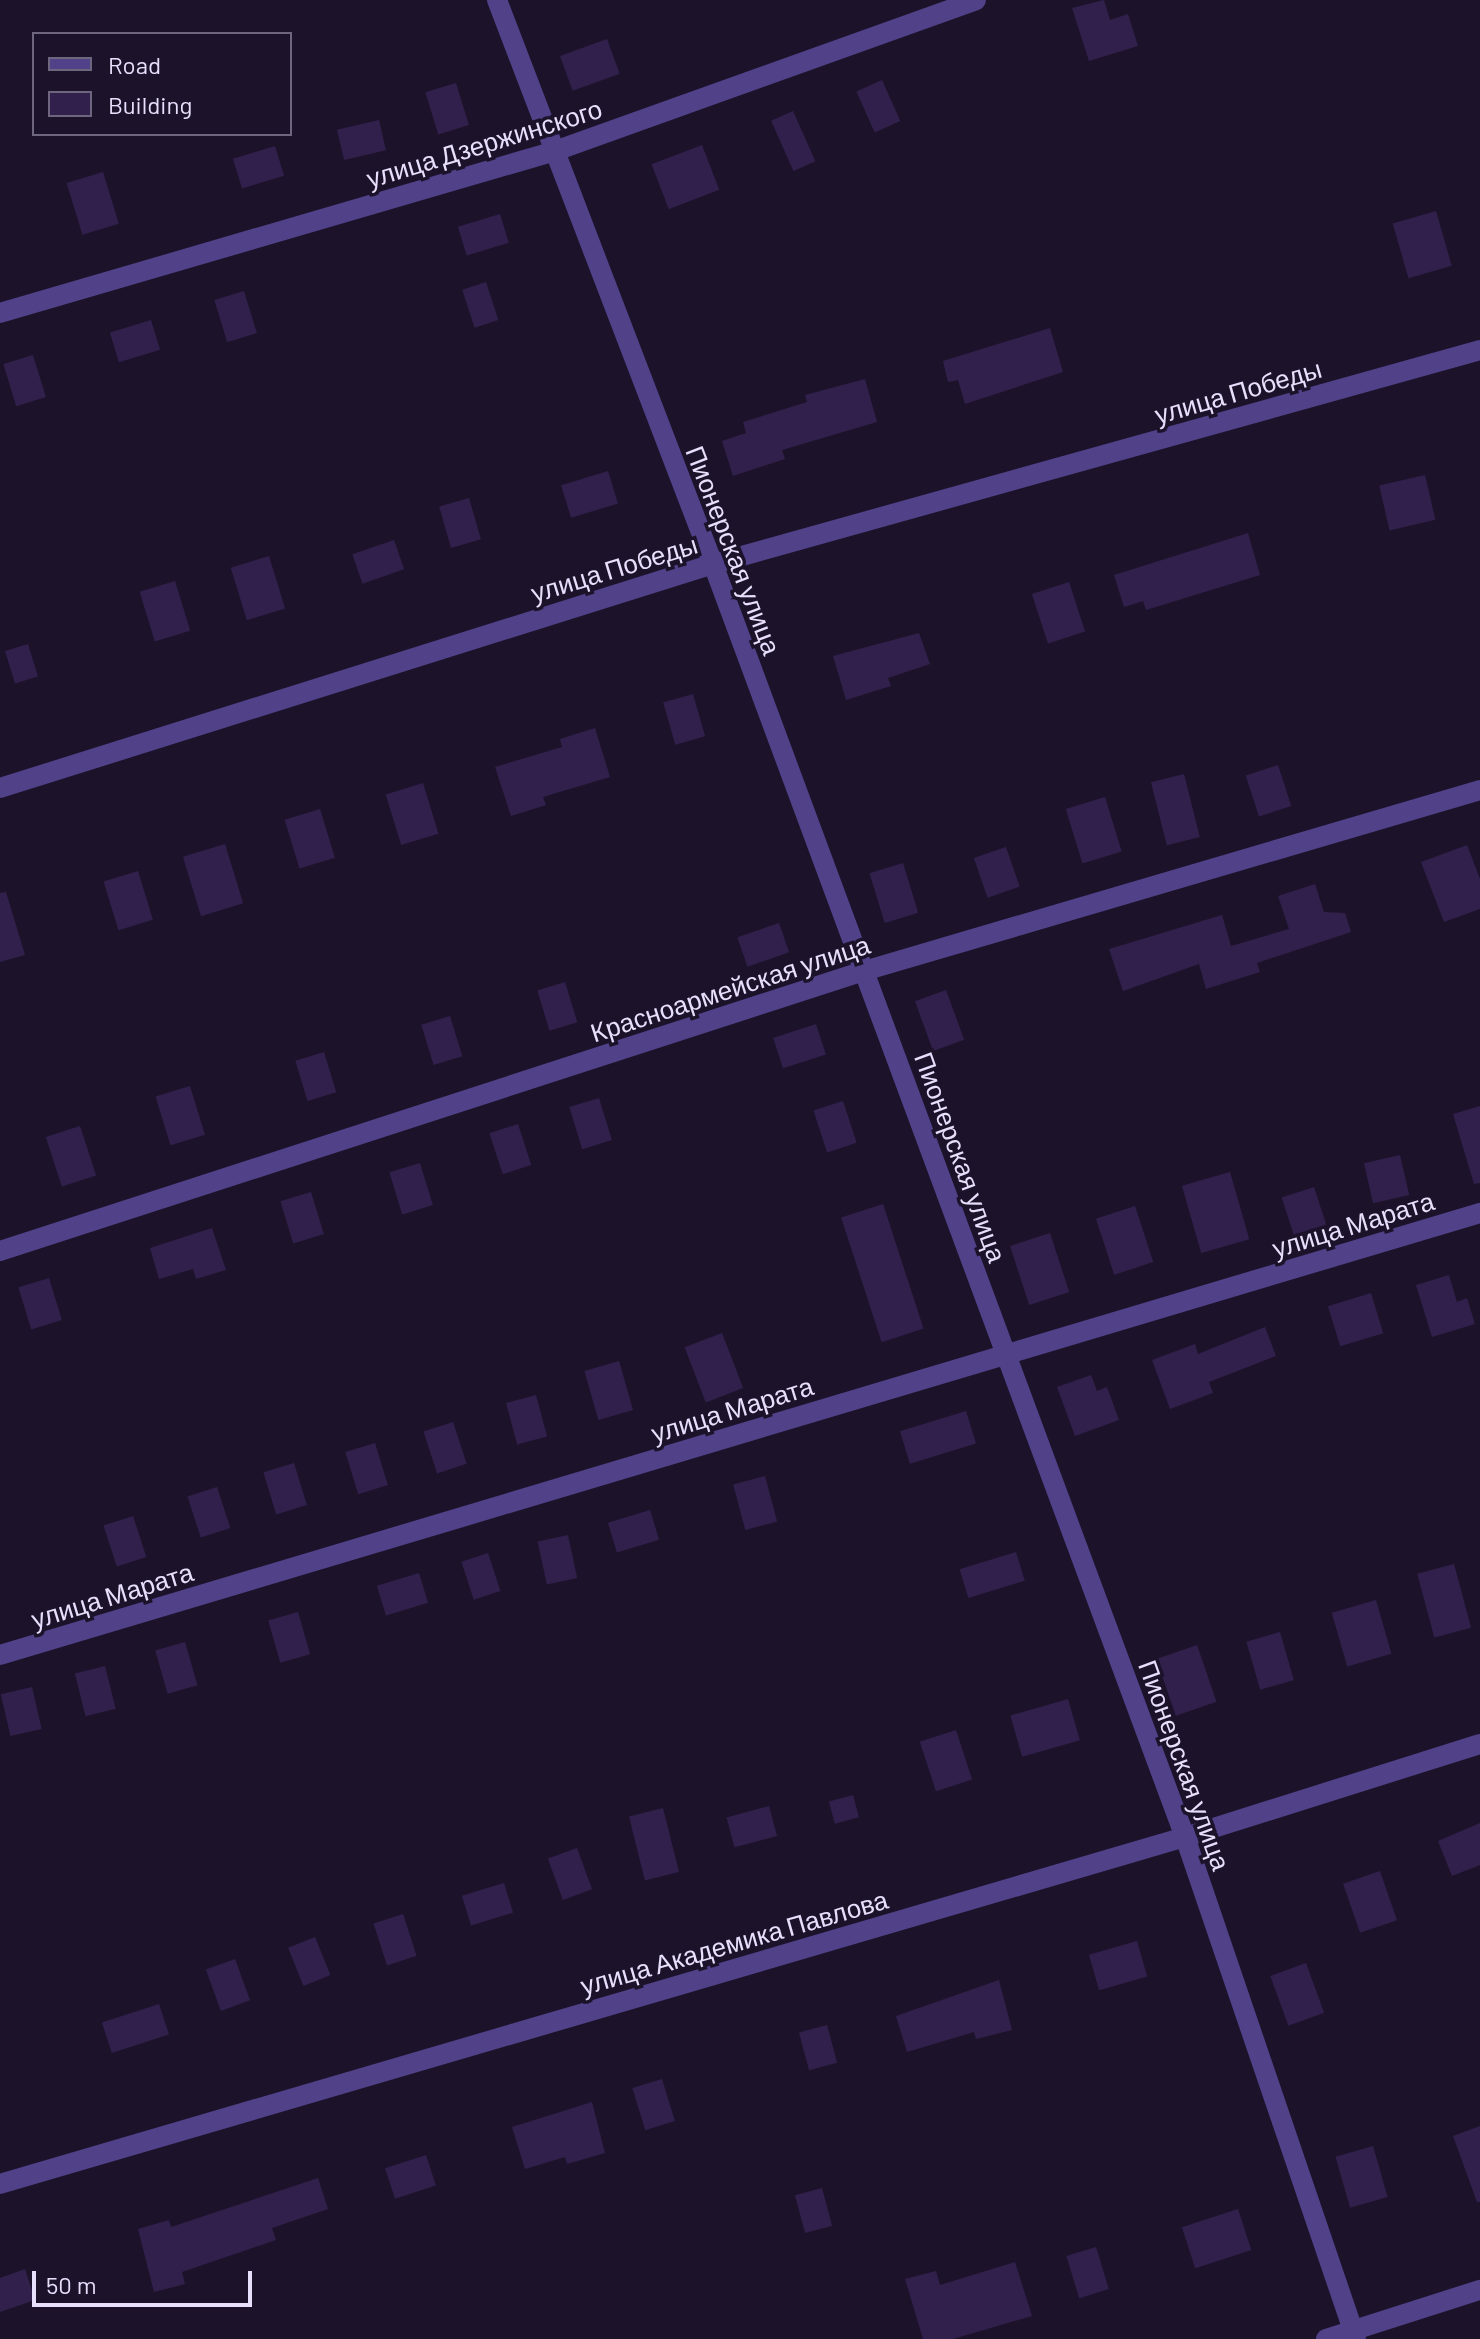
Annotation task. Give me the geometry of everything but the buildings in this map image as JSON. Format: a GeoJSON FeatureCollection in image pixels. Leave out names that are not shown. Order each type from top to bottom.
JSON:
{"type":"FeatureCollection","features":[{"type":"Feature","properties":{"kind":"street","name":"Пионерская улица"},"geometry":{"type":"LineString","coordinates":[[497,0],[713,564],[1185,1837],[1355,2335]]}},
{"type":"Feature","properties":{"kind":"street","name":"улица Дзержинского"},"geometry":{"type":"LineString","coordinates":[[0,313],[555,151],[976,0]]}},
{"type":"Feature","properties":{"kind":"street","name":"улица Победы"},"geometry":{"type":"LineString","coordinates":[[0,788],[713,564],[1480,350]]}},
{"type":"Feature","properties":{"kind":"street","name":"Красноармейская улица"},"geometry":{"type":"LineString","coordinates":[[0,1251],[864,971],[1480,790]]}},
{"type":"Feature","properties":{"kind":"street","name":"улица Марата"},"geometry":{"type":"LineString","coordinates":[[0,1655],[1480,1213]]}},
{"type":"Feature","properties":{"kind":"street","name":"улица Академика Павлова"},"geometry":{"type":"LineString","coordinates":[[0,2184],[1185,1837],[1480,1744]]}},
{"type":"Feature","properties":{"kind":"street"},"geometry":{"type":"LineString","coordinates":[[1326,2339],[1355,2335],[1480,2290]]}}]}
